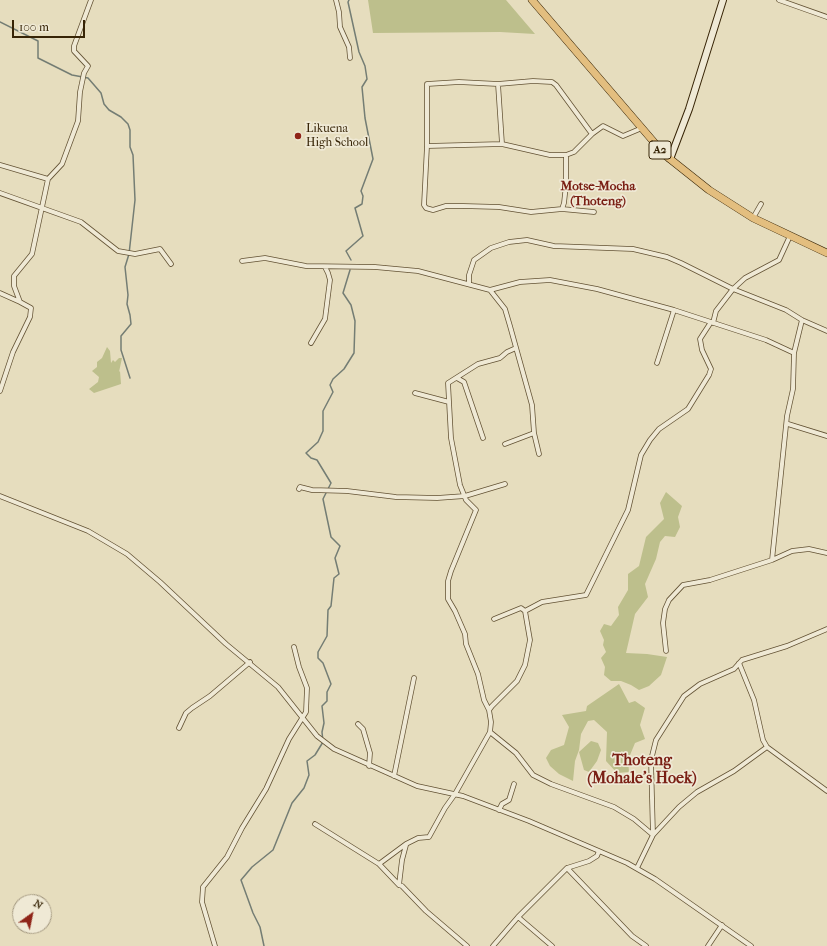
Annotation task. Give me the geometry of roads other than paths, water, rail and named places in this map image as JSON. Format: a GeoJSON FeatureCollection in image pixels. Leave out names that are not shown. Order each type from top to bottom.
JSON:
{"type":"FeatureCollection","features":[{"type":"Feature","properties":{"kind":"main road","name":"A2"},"geometry":{"type":"LineString","coordinates":[[532,0],[670,159],[709,190],[753,218],[827,253]]}},
{"type":"Feature","properties":{"kind":"street"},"geometry":{"type":"LineString","coordinates":[[20,302],[14,279],[18,270],[32,254],[48,179],[62,164],[78,121],[80,92],[84,73],[88,66],[74,51],[74,46],[91,0]]}},
{"type":"Feature","properties":{"kind":"street"},"geometry":{"type":"LineString","coordinates":[[336,0],[340,27],[349,47],[350,58]]}},
{"type":"Feature","properties":{"kind":"street"},"geometry":{"type":"LineString","coordinates":[[670,159],[692,102],[723,0]]}},
{"type":"Feature","properties":{"kind":"street"},"geometry":{"type":"LineString","coordinates":[[779,0],[827,17]]}},
{"type":"Feature","properties":{"kind":"street"},"geometry":{"type":"LineString","coordinates":[[592,134],[556,84],[552,82],[533,81],[498,84],[459,82],[427,84],[427,146],[424,205],[426,208],[433,210],[446,206],[499,207],[531,212],[562,209],[594,212]]}},
{"type":"Feature","properties":{"kind":"street"},"geometry":{"type":"LineString","coordinates":[[498,84],[502,144]]}},
{"type":"Feature","properties":{"kind":"street"},"geometry":{"type":"LineString","coordinates":[[427,146],[502,144],[550,155],[566,155],[574,152],[592,134],[604,126],[623,136],[642,128]]}},
{"type":"Feature","properties":{"kind":"street"},"geometry":{"type":"LineString","coordinates":[[562,209],[566,184],[566,155]]}},
{"type":"Feature","properties":{"kind":"street"},"geometry":{"type":"LineString","coordinates":[[0,165],[48,179]]}},
{"type":"Feature","properties":{"kind":"street"},"geometry":{"type":"LineString","coordinates":[[0,193],[81,222],[118,251],[135,254],[160,249],[171,264]]}},
{"type":"Feature","properties":{"kind":"street"},"geometry":{"type":"LineString","coordinates":[[753,218],[761,204]]}},
{"type":"Feature","properties":{"kind":"street"},"geometry":{"type":"LineString","coordinates":[[525,611],[542,602],[586,595],[628,510],[641,455],[659,429],[688,409],[709,375],[711,369],[702,350],[700,339],[712,323],[716,311],[733,289],[745,278],[779,260],[790,236]]}},
{"type":"Feature","properties":{"kind":"street"},"geometry":{"type":"LineString","coordinates":[[469,284],[470,268],[474,260],[485,251],[509,242],[527,240],[554,246],[633,250],[672,259],[733,289],[786,310],[802,320],[827,330]]}},
{"type":"Feature","properties":{"kind":"street"},"geometry":{"type":"LineString","coordinates":[[242,261],[265,258],[306,266],[375,267],[418,271],[490,290],[520,282],[550,280],[596,289],[674,310],[766,340],[794,353]]}},
{"type":"Feature","properties":{"kind":"street"},"geometry":{"type":"LineString","coordinates":[[311,343],[325,319],[330,280],[325,267]]}},
{"type":"Feature","properties":{"kind":"street"},"geometry":{"type":"LineString","coordinates":[[490,290],[505,309],[532,404],[534,432],[539,454]]}},
{"type":"Feature","properties":{"kind":"street"},"geometry":{"type":"LineString","coordinates":[[0,292],[31,308],[30,317],[13,352],[0,391]]}},
{"type":"Feature","properties":{"kind":"street"},"geometry":{"type":"LineString","coordinates":[[658,363],[674,310]]}},
{"type":"Feature","properties":{"kind":"street"},"geometry":{"type":"LineString","coordinates":[[772,560],[788,424],[787,416],[793,389],[794,353],[802,320]]}},
{"type":"Feature","properties":{"kind":"street"},"geometry":{"type":"LineString","coordinates":[[379,864],[406,844],[418,838],[429,837],[490,732],[491,722],[489,710],[484,700],[478,674],[466,644],[465,634],[448,599],[448,581],[451,571],[476,510],[465,496],[460,485],[451,438],[448,383],[478,364],[500,358],[507,352],[516,348]]}},
{"type":"Feature","properties":{"kind":"street"},"geometry":{"type":"LineString","coordinates":[[458,378],[464,382],[467,388],[483,438]]}},
{"type":"Feature","properties":{"kind":"street"},"geometry":{"type":"LineString","coordinates":[[415,393],[449,402]]}},
{"type":"Feature","properties":{"kind":"street"},"geometry":{"type":"LineString","coordinates":[[788,424],[827,436]]}},
{"type":"Feature","properties":{"kind":"street"},"geometry":{"type":"LineString","coordinates":[[505,444],[534,432]]}},
{"type":"Feature","properties":{"kind":"street"},"geometry":{"type":"LineString","coordinates":[[299,489],[300,487],[312,490],[347,491],[411,498],[465,496],[506,484]]}},
{"type":"Feature","properties":{"kind":"street"},"geometry":{"type":"LineString","coordinates":[[0,496],[88,531],[116,546],[160,582],[226,644],[250,662],[278,687],[323,742],[353,759],[417,786],[455,794],[499,810],[637,868],[751,946]]}},
{"type":"Feature","properties":{"kind":"street"},"geometry":{"type":"LineString","coordinates":[[666,651],[663,623],[665,609],[669,600],[683,585],[710,580],[772,560],[792,551],[809,549],[827,553]]}},
{"type":"Feature","properties":{"kind":"street"},"geometry":{"type":"LineString","coordinates":[[494,619],[521,608],[525,611]]}},
{"type":"Feature","properties":{"kind":"street"},"geometry":{"type":"LineString","coordinates":[[489,710],[517,681],[524,665],[530,640],[525,611]]}},
{"type":"Feature","properties":{"kind":"street"},"geometry":{"type":"LineString","coordinates":[[653,835],[651,760],[656,740],[684,696],[700,684],[734,669],[742,660],[787,646],[827,629]]}},
{"type":"Feature","properties":{"kind":"street"},"geometry":{"type":"LineString","coordinates":[[215,946],[202,902],[203,887],[227,857],[242,828],[270,782],[290,739],[306,712],[307,688],[299,667],[294,647]]}},
{"type":"Feature","properties":{"kind":"street"},"geometry":{"type":"LineString","coordinates":[[179,728],[186,713],[210,696],[250,662]]}},
{"type":"Feature","properties":{"kind":"street"},"geometry":{"type":"LineString","coordinates":[[739,663],[754,700],[763,740],[767,746],[827,791]]}},
{"type":"Feature","properties":{"kind":"street"},"geometry":{"type":"LineString","coordinates":[[394,776],[414,678]]}},
{"type":"Feature","properties":{"kind":"street"},"geometry":{"type":"LineString","coordinates":[[358,724],[363,728],[370,753],[369,766]]}},
{"type":"Feature","properties":{"kind":"street"},"geometry":{"type":"LineString","coordinates":[[490,732],[516,754],[533,775],[551,784],[614,807],[634,819],[653,835]]}},
{"type":"Feature","properties":{"kind":"street"},"geometry":{"type":"LineString","coordinates":[[637,868],[653,835],[679,807],[697,792],[734,771],[767,746]]}},
{"type":"Feature","properties":{"kind":"street"},"geometry":{"type":"LineString","coordinates":[[499,810],[502,804],[509,800],[514,784]]}},
{"type":"Feature","properties":{"kind":"street"},"geometry":{"type":"LineString","coordinates":[[316,824],[379,864],[426,911],[467,946]]}},
{"type":"Feature","properties":{"kind":"street"},"geometry":{"type":"LineString","coordinates":[[399,885],[402,860],[406,844]]}},
{"type":"Feature","properties":{"kind":"street"},"geometry":{"type":"LineString","coordinates":[[493,946],[518,917],[567,868],[589,861],[596,856],[599,851]]}},
{"type":"Feature","properties":{"kind":"street"},"geometry":{"type":"LineString","coordinates":[[567,868],[632,936],[646,946]]}},
{"type":"Feature","properties":{"kind":"street"},"geometry":{"type":"LineString","coordinates":[[518,917],[552,946]]}},
{"type":"Feature","properties":{"kind":"street"},"geometry":{"type":"LineString","coordinates":[[708,946],[722,925]]}},
{"type":"Feature","properties":{"kind":"waterway"},"geometry":{"type":"LineString","coordinates":[[349,0],[348,2],[359,52],[365,66],[367,79],[362,87],[365,118],[373,159],[361,191],[363,196],[362,204],[355,208],[363,236],[346,251],[351,260]]}},
{"type":"Feature","properties":{"kind":"waterway"},"geometry":{"type":"LineString","coordinates":[[0,22],[38,41],[38,58],[72,75],[88,78],[101,93],[104,104],[109,110],[121,117],[128,124],[130,130],[130,147],[133,155],[135,200],[129,254],[125,267],[128,295],[127,304],[131,324],[121,336],[121,350],[130,378]]}},
{"type":"Feature","properties":{"kind":"waterway"},"geometry":{"type":"LineString","coordinates":[[264,946],[260,927],[253,913],[241,880],[252,867],[273,850],[292,803],[304,788],[309,775],[307,761],[315,755],[323,742],[322,732],[324,723],[322,706],[327,701],[327,692],[331,684],[323,663],[318,658],[318,652],[327,636],[328,610],[331,606],[334,578],[339,574],[335,558],[340,546],[331,537],[323,499],[331,483],[317,460],[311,458],[306,453],[318,442],[323,431],[323,411],[333,392],[330,385],[333,379],[344,369],[354,353],[355,321],[351,305],[343,293],[350,270]]}},
{"type":"Feature","properties":{"kind":"place","name":"Likuena High School"},"geometry":{"type":"Point","coordinates":[298,136]}},
{"type":"Feature","properties":{"kind":"district","name":"Motse-Mocha (Thoteng)"},"geometry":{"type":"Point","coordinates":[598,194]}},
{"type":"Feature","properties":{"kind":"district","name":"Thoteng (Mohale's Hoek)"},"geometry":{"type":"Point","coordinates":[642,770]}}]}
